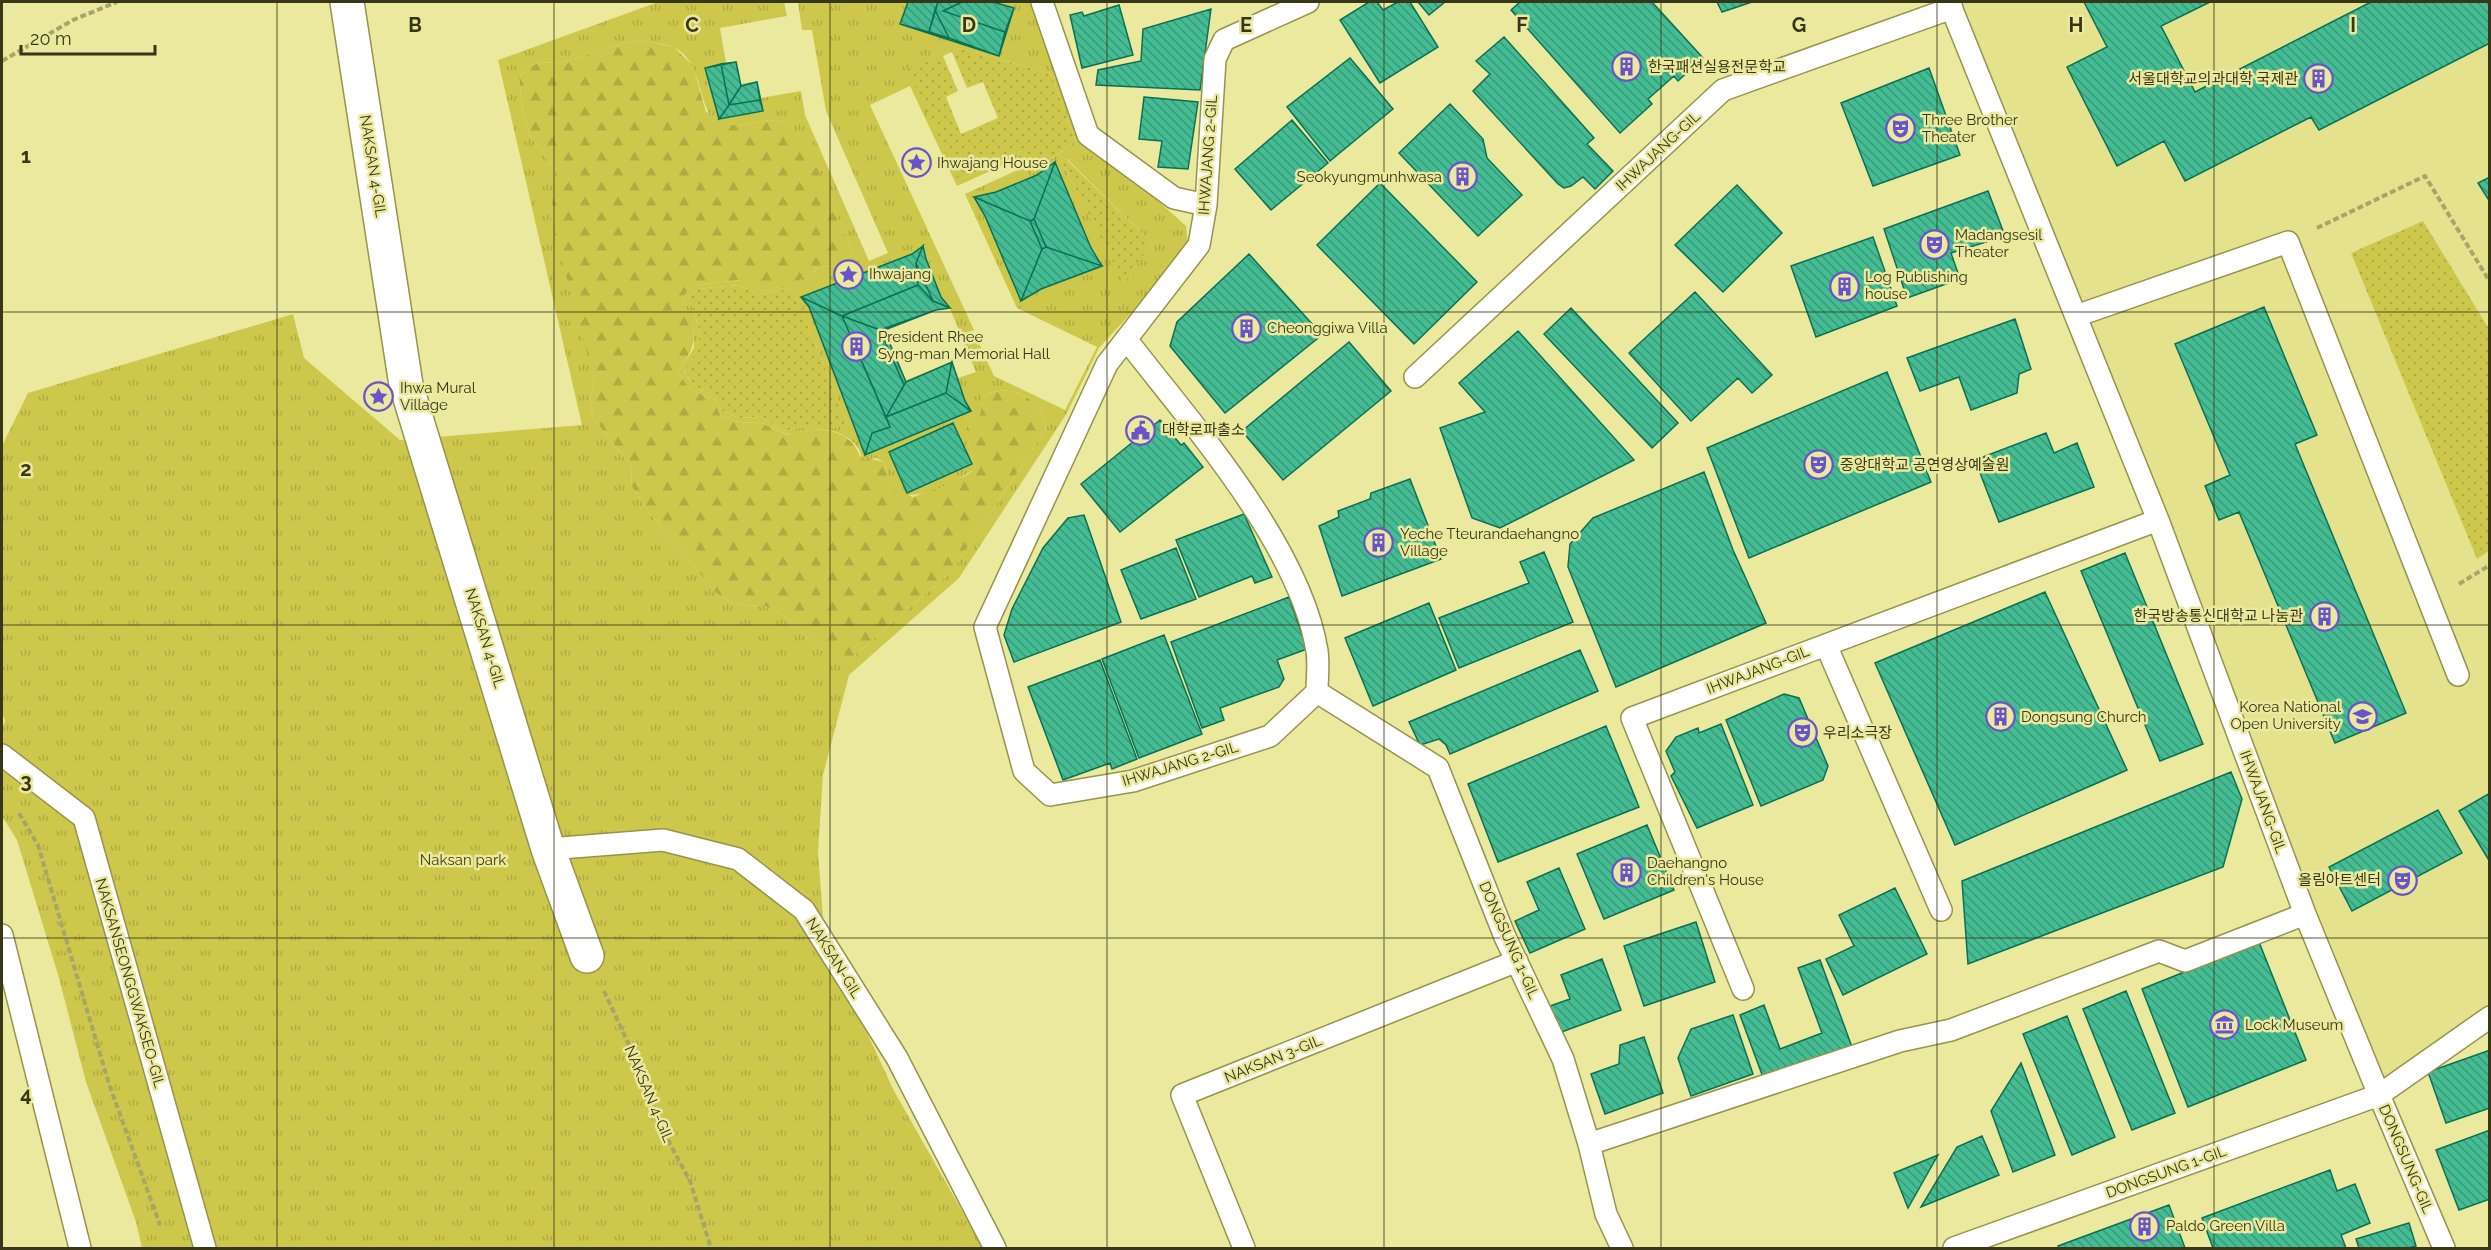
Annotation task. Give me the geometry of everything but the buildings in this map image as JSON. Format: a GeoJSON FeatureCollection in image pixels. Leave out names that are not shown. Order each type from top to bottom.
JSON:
{"type":"FeatureCollection","features":[{"type":"Feature","properties":{"kind":"street","name":"NAKSAN 4-GIL"},"geometry":{"type":"LineString","coordinates":[[347,2],[406,385],[548,849],[587,956]]}},
{"type":"Feature","properties":{"kind":"lane"},"geometry":{"type":"LineString","coordinates":[[1042,2],[1088,135],[1174,198],[1206,205]]}},
{"type":"Feature","properties":{"kind":"lane","name":"IHWAJANG 2-GIL"},"geometry":{"type":"LineString","coordinates":[[1308,2],[1224,40],[1215,59],[1206,205],[1200,245],[1107,364],[984,627],[1024,771],[1050,795],[1133,781],[1269,736],[1317,692]]}},
{"type":"Feature","properties":{"kind":"lane","name":"IHWAJANG-GIL"},"geometry":{"type":"LineString","coordinates":[[1415,377],[1723,90],[1950,5],[2158,520],[2306,914],[2379,1095]]}},
{"type":"Feature","properties":{"kind":"lane"},"geometry":{"type":"LineString","coordinates":[[2076,316],[2288,242],[2458,675]]}},
{"type":"Feature","properties":{"kind":"lane"},"geometry":{"type":"LineString","coordinates":[[1126,339],[1235,480],[1280,554],[1301,600],[1317,652],[1317,692]]}},
{"type":"Feature","properties":{"kind":"lane","name":"IHWAJANG-GIL"},"geometry":{"type":"LineString","coordinates":[[1743,988],[1632,718],[2158,520]]}},
{"type":"Feature","properties":{"kind":"lane"},"geometry":{"type":"LineString","coordinates":[[1826,645],[1941,910]]}},
{"type":"Feature","properties":{"kind":"lane","name":"DONGSUNG 1-GIL"},"geometry":{"type":"LineString","coordinates":[[1317,692],[1438,768],[1517,961],[1563,1059],[1589,1144],[1606,1214],[1622,1248]]}},
{"type":"Feature","properties":{"kind":"lane","name":"NAKSANSEONGGWAKSEO-GIL"},"geometry":{"type":"LineString","coordinates":[[2,755],[84,818],[205,1248]]}},
{"type":"Feature","properties":{"kind":"lane","name":"NAKSAN-GIL"},"geometry":{"type":"LineString","coordinates":[[548,849],[663,840],[738,859],[804,910],[897,1058],[994,1248]]}},
{"type":"Feature","properties":{"kind":"lane"},"geometry":{"type":"LineString","coordinates":[[1589,1144],[1900,1041],[1951,1030],[2159,951],[2185,961],[2306,914]]}},
{"type":"Feature","properties":{"kind":"lane"},"geometry":{"type":"LineString","coordinates":[[2,935],[80,1248]]}},
{"type":"Feature","properties":{"kind":"lane","name":"NAKSAN 3-GIL"},"geometry":{"type":"LineString","coordinates":[[1244,1248],[1182,1095],[1517,961]]}},
{"type":"Feature","properties":{"kind":"lane","name":"DONGSUNG-GIL"},"geometry":{"type":"LineString","coordinates":[[2444,1248],[2379,1095],[2490,1017]]}},
{"type":"Feature","properties":{"kind":"lane","name":"DONGSUNG 1-GIL"},"geometry":{"type":"LineString","coordinates":[[1954,1248],[2379,1095]]}},
{"type":"Feature","properties":{"kind":"path"},"geometry":{"type":"LineString","coordinates":[[2,61],[73,20],[117,2]]}},
{"type":"Feature","properties":{"kind":"path"},"geometry":{"type":"LineString","coordinates":[[2288,242],[2425,176],[2490,282]]}},
{"type":"Feature","properties":{"kind":"path"},"geometry":{"type":"LineString","coordinates":[[17,809],[38,845],[109,1084],[162,1229]]}},
{"type":"Feature","properties":{"kind":"path","name":"NAKSAN 4-GIL"},"geometry":{"type":"LineString","coordinates":[[587,956],[636,1060],[662,1129],[690,1180],[711,1248]]}},
{"type":"Feature","properties":{"kind":"shaded area","name":"Korea National Open University"},"geometry":{"type":"Polygon","coordinates":[[[1953,2],[2489,2],[2489,1016],[2379,1095],[1953,2]]]}},
{"type":"Feature","properties":{"kind":"green space","name":"Naksan park"},"geometry":{"type":"Polygon","coordinates":[[[658,2],[784,2],[787,16],[720,28],[726,63],[737,61],[741,84],[757,81],[761,98],[801,91],[805,115],[869,261],[888,253],[826,111],[812,30],[802,30],[798,2],[1033,2],[1083,134],[1186,226],[1189,250],[1099,348],[1067,413],[959,578],[849,675],[823,775],[818,852],[825,942],[894,1091],[983,1248],[142,1248],[136,1222],[86,1082],[59,978],[17,840],[2,816],[2,729],[5,721],[2,712],[2,446],[28,393],[293,314],[304,358],[400,440],[582,425],[498,60],[658,2]],[[640,40],[562,63],[541,62],[528,67],[519,78],[523,113],[530,135],[555,169],[551,220],[594,383],[590,400],[593,418],[631,466],[632,487],[651,515],[716,593],[730,602],[746,606],[763,605],[785,616],[813,644],[846,663],[952,571],[1047,428],[1044,417],[1038,408],[1023,395],[1004,390],[983,396],[980,414],[968,422],[966,431],[975,468],[947,485],[910,495],[901,494],[894,489],[884,462],[876,458],[865,460],[858,448],[843,435],[826,430],[807,430],[789,435],[762,423],[739,422],[721,416],[713,399],[690,389],[678,372],[694,348],[694,332],[683,297],[693,285],[742,280],[762,291],[787,288],[821,267],[839,266],[853,252],[804,138],[788,123],[770,120],[740,126],[715,123],[709,114],[689,61],[673,47],[640,40]],[[959,48],[907,69],[958,181],[1021,151],[1032,173],[1076,141],[1051,74],[959,48]],[[910,86],[870,105],[974,330],[961,335],[950,309],[935,310],[886,331],[906,380],[952,362],[958,378],[976,372],[963,342],[976,337],[994,376],[1065,410],[1097,347],[1017,308],[965,194],[1024,167],[1019,158],[957,186],[910,86]],[[1067,159],[1061,161],[1124,283],[1152,243],[1067,159]],[[738,285],[697,289],[688,296],[696,317],[699,343],[684,371],[694,386],[714,396],[722,411],[739,418],[760,417],[786,431],[841,426],[847,422],[793,289],[759,294],[738,285]]]}},
{"type":"Feature","properties":{"kind":"green space"},"geometry":{"type":"Polygon","coordinates":[[[640,40],[674,47],[693,66],[706,112],[740,126],[770,120],[788,123],[805,138],[853,252],[839,266],[821,267],[787,288],[762,291],[741,280],[694,285],[683,297],[693,328],[693,343],[678,372],[690,389],[713,399],[721,416],[739,422],[762,423],[788,435],[809,430],[839,434],[855,446],[860,456],[884,462],[893,488],[913,497],[967,475],[975,468],[966,431],[967,422],[980,414],[983,396],[1004,390],[1023,395],[1038,408],[1044,417],[1047,428],[952,571],[846,663],[813,644],[785,616],[763,605],[746,606],[730,602],[716,593],[651,515],[632,487],[631,466],[593,418],[590,400],[594,383],[550,220],[555,169],[530,135],[523,113],[519,78],[528,67],[541,62],[562,63],[640,40]]]}},
{"type":"Feature","properties":{"kind":"green space"},"geometry":{"type":"Polygon","coordinates":[[[959,48],[1051,74],[1076,141],[1031,173],[1020,151],[958,181],[906,69],[959,48]],[[952,52],[943,56],[958,91],[946,97],[961,134],[998,118],[983,82],[967,88],[952,52]]]}},
{"type":"Feature","properties":{"kind":"green space"},"geometry":{"type":"Polygon","coordinates":[[[1066,159],[1152,243],[1124,284],[1061,161],[1066,159]]]}},
{"type":"Feature","properties":{"kind":"green space"},"geometry":{"type":"Polygon","coordinates":[[[2423,221],[2489,329],[2489,551],[2477,559],[2351,253],[2423,221]]]}},
{"type":"Feature","properties":{"kind":"green space"},"geometry":{"type":"Polygon","coordinates":[[[738,285],[759,294],[793,289],[847,422],[841,426],[786,431],[760,417],[739,418],[722,411],[714,396],[694,386],[684,370],[699,343],[696,317],[688,296],[697,289],[738,285]]]}},
{"type":"Feature","properties":{"kind":"place","name":"한국패션실용전문학교"},"geometry":{"type":"Point","coordinates":[1627,67]}},
{"type":"Feature","properties":{"kind":"place","name":"서울대학교의과대학 국제관"},"geometry":{"type":"Point","coordinates":[2319,79]}},
{"type":"Feature","properties":{"kind":"place","name":"Three Brother Theater"},"geometry":{"type":"Point","coordinates":[1901,129]}},
{"type":"Feature","properties":{"kind":"place","name":"Ihwajang House"},"geometry":{"type":"Point","coordinates":[916,163]}},
{"type":"Feature","properties":{"kind":"place","name":"Seokyungmunhwasa"},"geometry":{"type":"Point","coordinates":[1463,177]}},
{"type":"Feature","properties":{"kind":"place","name":"Madangsesil Theater"},"geometry":{"type":"Point","coordinates":[1934,244]}},
{"type":"Feature","properties":{"kind":"place","name":"Ihwajang"},"geometry":{"type":"Point","coordinates":[848,274]}},
{"type":"Feature","properties":{"kind":"place","name":"Log Publishing house"},"geometry":{"type":"Point","coordinates":[1844,286]}},
{"type":"Feature","properties":{"kind":"place","name":"Cheonggiwa Villa"},"geometry":{"type":"Point","coordinates":[1246,328]}},
{"type":"Feature","properties":{"kind":"place","name":"President Rhee Syng-man Memorial Hall"},"geometry":{"type":"Point","coordinates":[857,346]}},
{"type":"Feature","properties":{"kind":"place","name":"Ihwa Mural Village"},"geometry":{"type":"Point","coordinates":[379,397]}},
{"type":"Feature","properties":{"kind":"place","name":"대학로파출소"},"geometry":{"type":"Point","coordinates":[1141,430]}},
{"type":"Feature","properties":{"kind":"place","name":"중앙대학교 공연영상예술원"},"geometry":{"type":"Point","coordinates":[1819,465]}},
{"type":"Feature","properties":{"kind":"place","name":"Yeche Tteurandaehangno Village"},"geometry":{"type":"Point","coordinates":[1379,543]}},
{"type":"Feature","properties":{"kind":"place","name":"한국방송통신대학교 나눔관"},"geometry":{"type":"Point","coordinates":[2324,616]}},
{"type":"Feature","properties":{"kind":"place","name":"Korea National Open University"},"geometry":{"type":"Point","coordinates":[2362,716]}},
{"type":"Feature","properties":{"kind":"place","name":"Dongsung Church"},"geometry":{"type":"Point","coordinates":[2000,717]}},
{"type":"Feature","properties":{"kind":"place","name":"우리소극장"},"geometry":{"type":"Point","coordinates":[1802,733]}},
{"type":"Feature","properties":{"kind":"place","name":"Daehangno Children's House"},"geometry":{"type":"Point","coordinates":[1626,872]}},
{"type":"Feature","properties":{"kind":"place","name":"올림아트센터"},"geometry":{"type":"Point","coordinates":[2402,880]}},
{"type":"Feature","properties":{"kind":"place","name":"Lock Museum"},"geometry":{"type":"Point","coordinates":[2224,1025]}},
{"type":"Feature","properties":{"kind":"place","name":"Paldo Green Villa"},"geometry":{"type":"Point","coordinates":[2145,1226]}}]}
